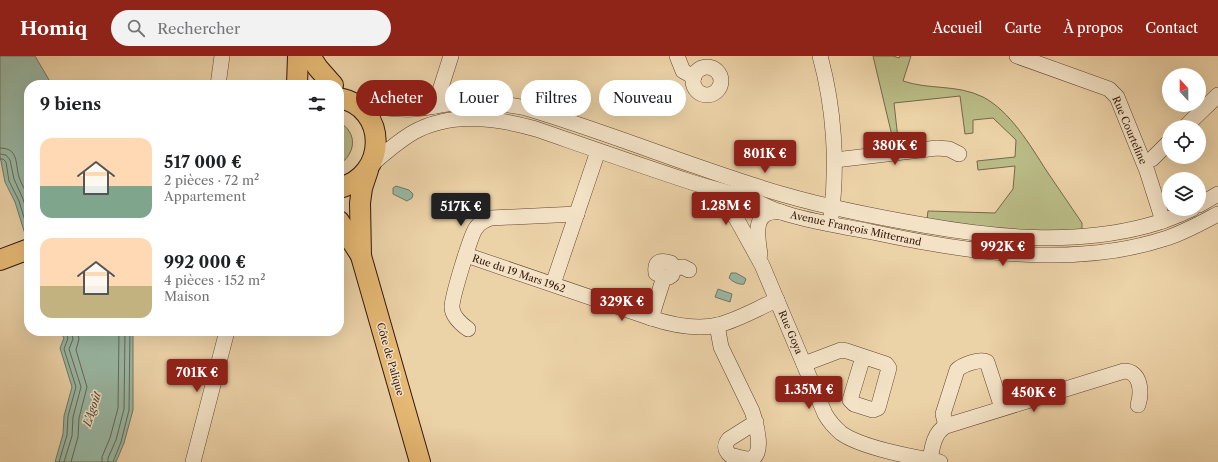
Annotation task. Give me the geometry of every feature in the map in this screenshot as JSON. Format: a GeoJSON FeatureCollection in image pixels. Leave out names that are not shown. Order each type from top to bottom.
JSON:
{"type":"FeatureCollection","features":[{"type":"Feature","properties":{"kind":"main road"},"geometry":{"type":"LineString","coordinates":[[297,80],[298,56]]}},
{"type":"Feature","properties":{"kind":"main road","name":"Côte de Palique"},"geometry":{"type":"LineString","coordinates":[[310,56],[329,80]]}},
{"type":"Feature","properties":{"kind":"main road","name":"Côte de Palique"},"geometry":{"type":"LineString","coordinates":[[344,97],[364,112],[372,124],[376,138],[376,152],[362,188],[360,203],[361,256],[420,462]]}},
{"type":"Feature","properties":{"kind":"main road"},"geometry":{"type":"LineString","coordinates":[[344,187],[359,179],[369,168]]}},
{"type":"Feature","properties":{"kind":"main road","name":"Côte de Palique"},"geometry":{"type":"LineString","coordinates":[[344,229],[361,256]]}},
{"type":"Feature","properties":{"kind":"main road"},"geometry":{"type":"LineString","coordinates":[[0,260],[24,251]]}},
{"type":"Feature","properties":{"kind":"street"},"geometry":{"type":"LineString","coordinates":[[219,80],[222,56]]}},
{"type":"Feature","properties":{"kind":"street"},"geometry":{"type":"LineString","coordinates":[[437,100],[452,56]]}},
{"type":"Feature","properties":{"kind":"street"},"geometry":{"type":"LineString","coordinates":[[677,56],[683,71],[694,77]]}},
{"type":"Feature","properties":{"kind":"street"},"geometry":{"type":"LineString","coordinates":[[820,56],[829,102],[835,160],[830,224]]}},
{"type":"Feature","properties":{"kind":"street","name":"Rue Courteline"},"geometry":{"type":"LineString","coordinates":[[1016,56],[1109,89],[1117,97],[1144,162],[1163,221]]}},
{"type":"Feature","properties":{"kind":"street"},"geometry":{"type":"LineString","coordinates":[[1192,120],[1218,95]]}},
{"type":"Feature","properties":{"kind":"street","name":"Avenue François Mitterrand"},"geometry":{"type":"LineString","coordinates":[[344,96],[356,99]]}},
{"type":"Feature","properties":{"kind":"street","name":"Avenue François Mitterrand"},"geometry":{"type":"LineString","coordinates":[[437,106],[463,102],[484,102],[526,108],[758,198],[770,212],[781,212],[830,224],[976,251],[1054,255],[1096,252],[1153,242],[1184,231],[1218,214]]}},
{"type":"Feature","properties":{"kind":"street","name":"Avenue François Mitterrand"},"geometry":{"type":"LineString","coordinates":[[369,168],[392,147],[414,132],[434,123],[455,119],[488,119],[520,124],[692,182],[758,198],[832,207],[954,231],[1002,236],[1054,238],[1132,230],[1175,216]]}},
{"type":"Feature","properties":{"kind":"street"},"geometry":{"type":"LineString","coordinates":[[835,160],[937,148],[949,149],[959,154]]}},
{"type":"Feature","properties":{"kind":"street"},"geometry":{"type":"LineString","coordinates":[[1144,162],[1152,159],[1162,149]]}},
{"type":"Feature","properties":{"kind":"street"},"geometry":{"type":"LineString","coordinates":[[553,284],[598,151]]}},
{"type":"Feature","properties":{"kind":"street","name":"Rue Goya"},"geometry":{"type":"LineString","coordinates":[[692,182],[718,198],[736,218],[762,265],[825,414],[830,422],[842,433],[853,439],[873,446],[935,461]]}},
{"type":"Feature","properties":{"kind":"street"},"geometry":{"type":"LineString","coordinates":[[1206,201],[1218,194]]}},
{"type":"Feature","properties":{"kind":"street"},"geometry":{"type":"LineString","coordinates":[[736,218],[741,204],[758,198]]}},
{"type":"Feature","properties":{"kind":"street","name":"Rue Goya"},"geometry":{"type":"LineString","coordinates":[[758,198],[757,235],[762,265]]}},
{"type":"Feature","properties":{"kind":"street"},"geometry":{"type":"LineString","coordinates":[[468,330],[454,315],[452,301],[476,227],[485,220],[491,218],[577,214]]}},
{"type":"Feature","properties":{"kind":"street","name":"Rue du 19 Mars 1962"},"geometry":{"type":"LineString","coordinates":[[466,255],[651,318],[677,325],[717,325],[777,300]]}},
{"type":"Feature","properties":{"kind":"street"},"geometry":{"type":"LineString","coordinates":[[651,318],[669,273],[683,267],[690,270]]}},
{"type":"Feature","properties":{"kind":"street"},"geometry":{"type":"LineString","coordinates":[[717,325],[721,347],[756,422]]}},
{"type":"Feature","properties":{"kind":"street"},"geometry":{"type":"LineString","coordinates":[[193,462],[226,336]]}},
{"type":"Feature","properties":{"kind":"street"},"geometry":{"type":"LineString","coordinates":[[804,364],[838,350],[863,357]]}},
{"type":"Feature","properties":{"kind":"street"},"geometry":{"type":"LineString","coordinates":[[946,426],[943,414],[957,370],[961,366],[981,360],[987,362],[1002,408]]}},
{"type":"Feature","properties":{"kind":"street"},"geometry":{"type":"LineString","coordinates":[[935,461],[937,434],[946,426],[1124,371],[1134,373],[1136,377],[1140,390],[1138,405]]}},
{"type":"Feature","properties":{"kind":"green space"},"geometry":{"type":"Polygon","coordinates":[[[873,56],[893,56],[899,58],[900,56],[911,56],[903,81],[913,84],[963,90],[983,97],[993,103],[1019,129],[1082,223],[1082,230],[1045,232],[1002,230],[927,219],[928,211],[995,213],[1013,189],[1015,166],[978,170],[977,161],[1015,157],[1016,140],[993,118],[973,120],[973,133],[965,134],[960,96],[894,103],[898,139],[893,140],[873,56]]]}},
{"type":"Feature","properties":{"kind":"green space"},"geometry":{"type":"Polygon","coordinates":[[[344,126],[352,137],[351,149],[344,161],[344,126]]]}},
{"type":"Feature","properties":{"kind":"water"},"geometry":{"type":"Polygon","coordinates":[[[0,56],[35,56],[49,80],[24,80],[24,231],[15,202],[5,182],[0,156],[0,56]]]}},
{"type":"Feature","properties":{"kind":"water"},"geometry":{"type":"Polygon","coordinates":[[[396,186],[409,190],[413,194],[412,198],[407,201],[393,194],[393,188],[396,186]]]}},
{"type":"Feature","properties":{"kind":"water"},"geometry":{"type":"Polygon","coordinates":[[[731,273],[736,273],[745,278],[744,284],[738,284],[729,278],[731,273]]]}},
{"type":"Feature","properties":{"kind":"water"},"geometry":{"type":"Polygon","coordinates":[[[718,289],[732,294],[730,302],[715,297],[718,289]]]}},
{"type":"Feature","properties":{"kind":"water","name":"L'Agoût"},"geometry":{"type":"Polygon","coordinates":[[[63,336],[133,336],[133,410],[124,443],[116,462],[55,462],[63,434],[64,416],[72,387],[60,348],[64,338],[63,336]]]}}]}
